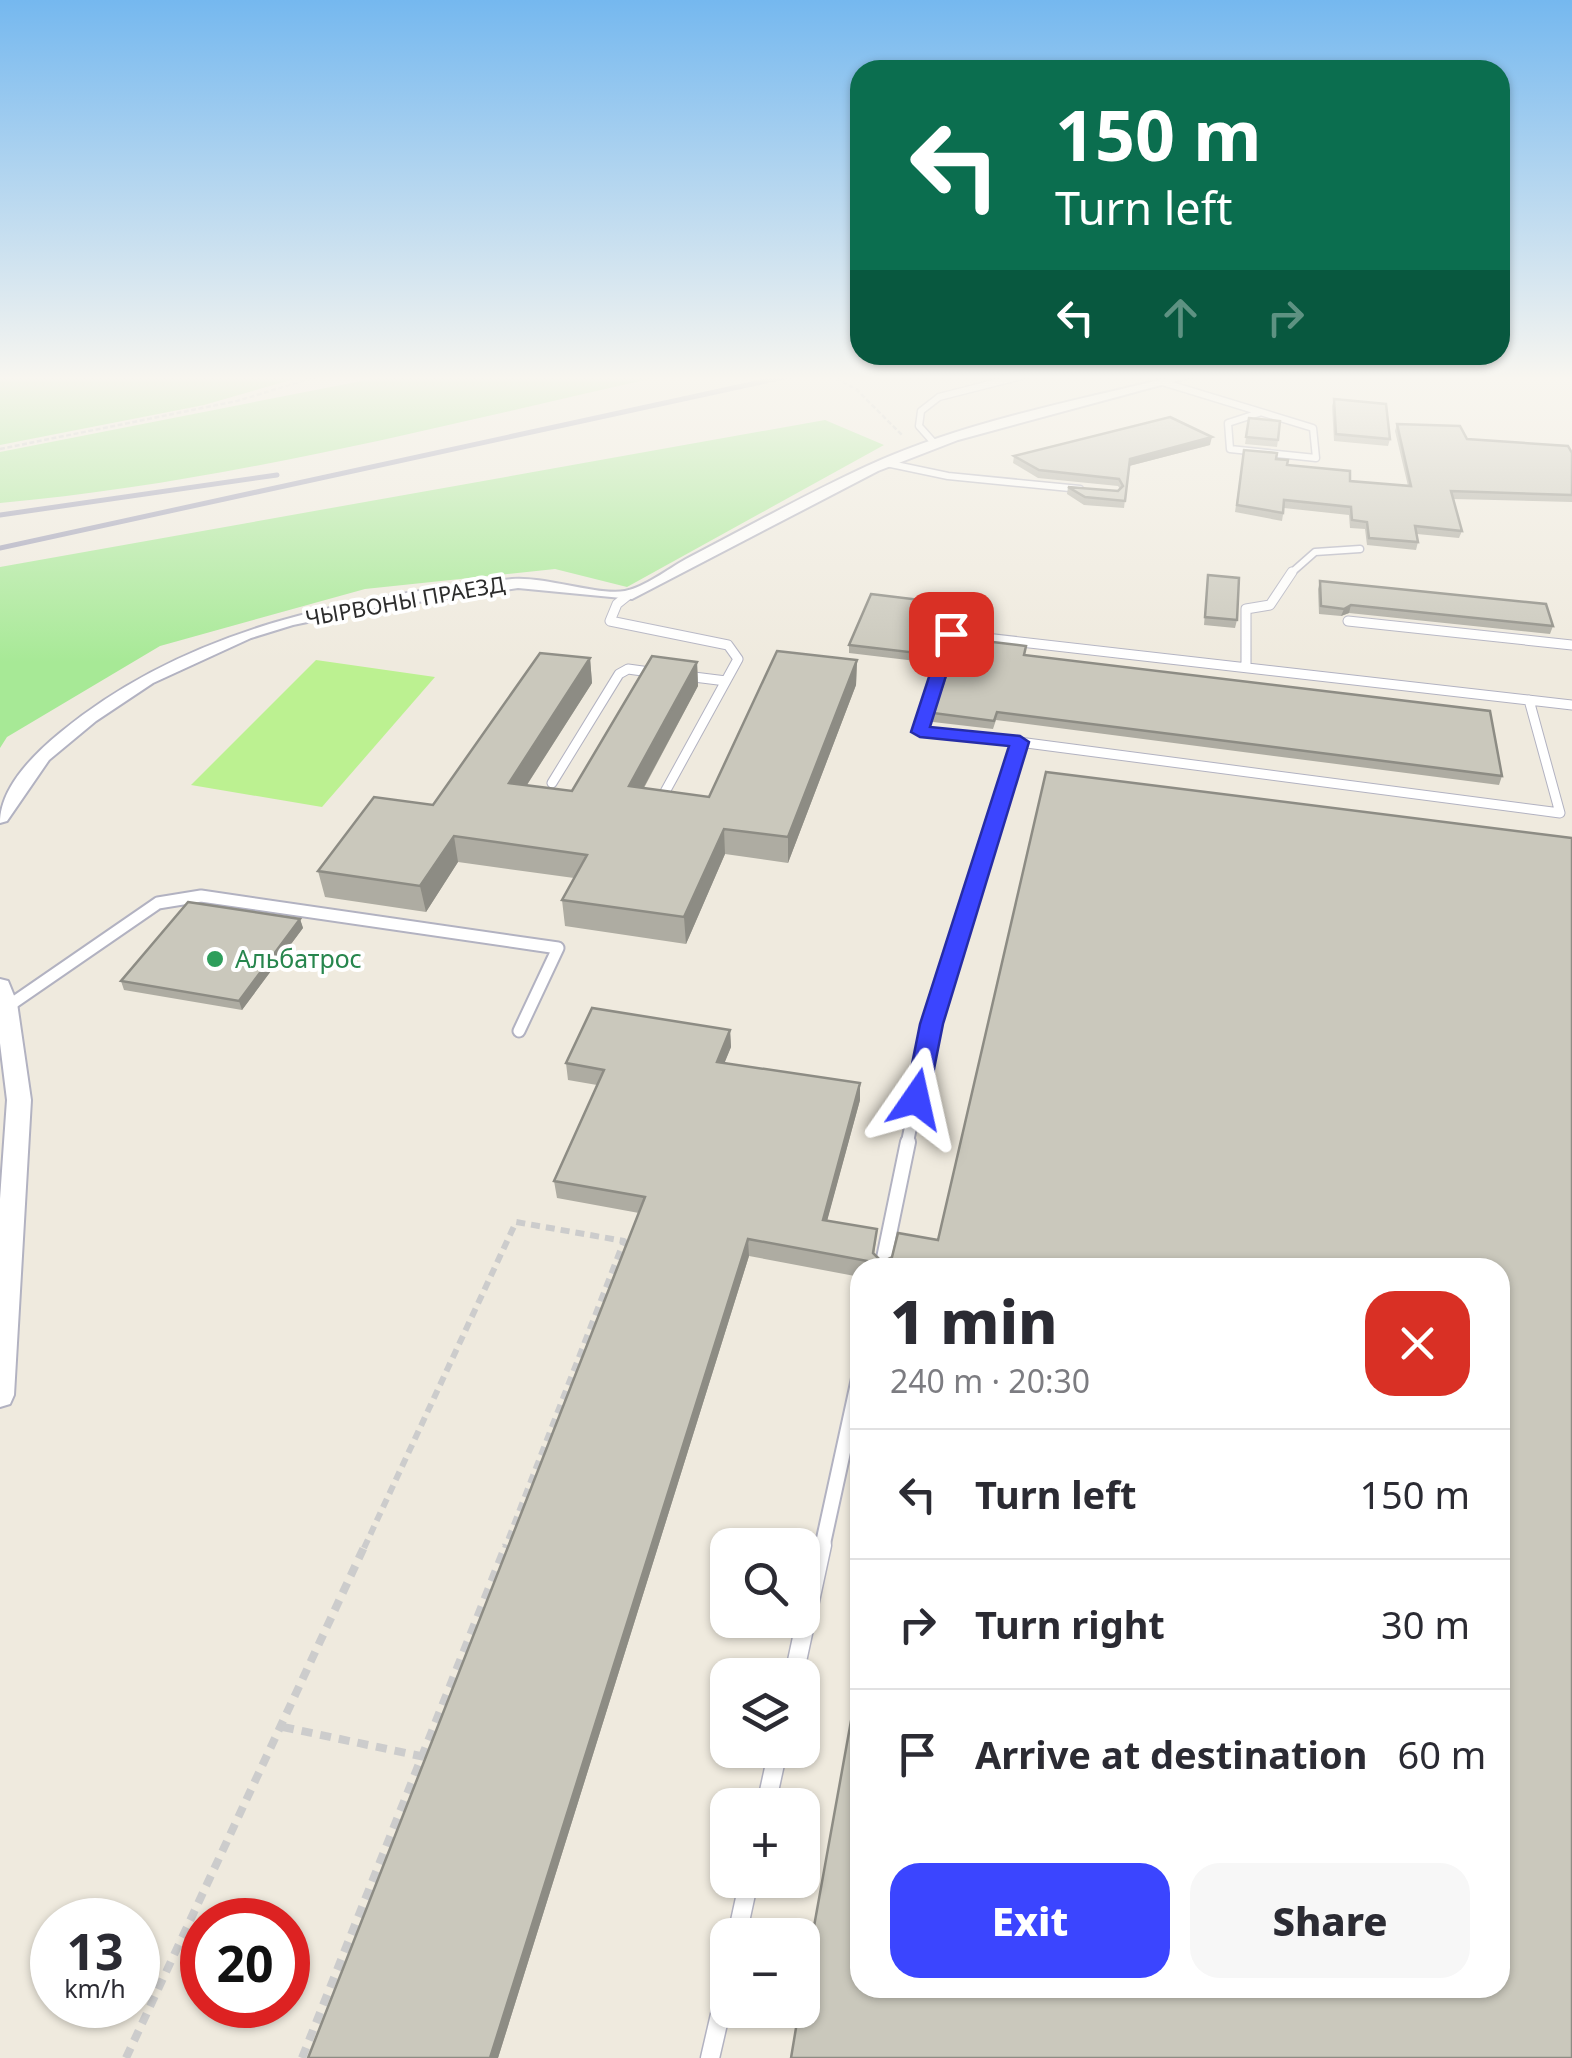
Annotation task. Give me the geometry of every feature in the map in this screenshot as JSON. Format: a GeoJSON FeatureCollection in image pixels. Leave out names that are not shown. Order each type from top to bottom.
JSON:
{"type":"FeatureCollection","features":[{"type":"Feature","properties":{"kind":"street"},"geometry":{"type":"LineString","coordinates":[[627,596],[870,471]]}},
{"type":"Feature","properties":{"kind":"street","name":"ЧЫРВОНЫ ПРАЕЗД"},"geometry":{"type":"LineString","coordinates":[[0,816],[43,756],[90,717],[147,679],[245,635],[289,621],[375,603],[518,582],[627,596]]}},
{"type":"Feature","properties":{"kind":"street"},"geometry":{"type":"LineString","coordinates":[[0,1395],[19,1100],[3,997]]}},
{"type":"Feature","properties":{"kind":"lane"},"geometry":{"type":"LineString","coordinates":[[924,471],[1096,490]]}},
{"type":"Feature","properties":{"kind":"lane"},"geometry":{"type":"LineString","coordinates":[[1246,666],[1246,609],[1270,605],[1298,561],[1330,545],[1360,549]]}},
{"type":"Feature","properties":{"kind":"lane"},"geometry":{"type":"LineString","coordinates":[[627,596],[617,604],[610,621],[728,645],[738,659],[658,805]]}},
{"type":"Feature","properties":{"kind":"lane"},"geometry":{"type":"LineString","coordinates":[[1348,621],[1572,645]]}},
{"type":"Feature","properties":{"kind":"lane"},"geometry":{"type":"LineString","coordinates":[[1572,704],[951,634],[920,732],[1572,816]]}},
{"type":"Feature","properties":{"kind":"lane"},"geometry":{"type":"LineString","coordinates":[[552,783],[619,674],[628,669],[726,681]]}},
{"type":"Feature","properties":{"kind":"lane"},"geometry":{"type":"LineString","coordinates":[[1530,700],[1560,813]]}},
{"type":"Feature","properties":{"kind":"lane"},"geometry":{"type":"LineString","coordinates":[[884,1258],[932,1024],[1020,742]]}},
{"type":"Feature","properties":{"kind":"lane"},"geometry":{"type":"LineString","coordinates":[[3,997],[158,902],[201,896],[558,948],[519,1031]]}},
{"type":"Feature","properties":{"kind":"lane"},"geometry":{"type":"LineString","coordinates":[[798,1658],[850,1420]]}},
{"type":"Feature","properties":{"kind":"lane"},"geometry":{"type":"LineString","coordinates":[[710,2058],[717,2028]]}},
{"type":"Feature","properties":{"kind":"path"},"geometry":{"type":"LineString","coordinates":[[126,2058],[516,1222],[624,1241],[425,1757],[302,2058]]}},
{"type":"Feature","properties":{"kind":"path"},"geometry":{"type":"LineString","coordinates":[[282,1728],[425,1757]]}},
{"type":"Feature","properties":{"kind":"green space"},"geometry":{"type":"Polygon","coordinates":[[[0,471],[228,471],[84,494],[0,503],[0,471]]]}},
{"type":"Feature","properties":{"kind":"green space"},"geometry":{"type":"Polygon","coordinates":[[[539,471],[837,471],[627,587],[555,569],[365,589],[160,646],[7,737],[0,748],[0,567],[539,471]]]}},
{"type":"Feature","properties":{"kind":"green space"},"geometry":{"type":"Polygon","coordinates":[[[316,660],[435,677],[322,807],[191,785],[316,660]]]}},
{"type":"Feature","properties":{"kind":"building"},"geometry":{"type":"Polygon","coordinates":[[[1048,471],[1129,471],[1125,501],[1085,497],[1068,487],[1118,491],[1123,486],[1119,479],[1048,471]]]}},
{"type":"Feature","properties":{"kind":"building"},"geometry":{"type":"Polygon","coordinates":[[[1241,471],[1350,471],[1350,481],[1411,486],[1408,471],[1572,471],[1572,495],[1451,491],[1462,531],[1415,526],[1418,542],[1369,538],[1367,522],[1352,520],[1351,507],[1284,500],[1283,513],[1237,505],[1241,471]]]}},
{"type":"Feature","properties":{"kind":"building"},"geometry":{"type":"Polygon","coordinates":[[[1208,575],[1239,578],[1237,620],[1205,617],[1208,575]]]}},
{"type":"Feature","properties":{"kind":"building"},"geometry":{"type":"Polygon","coordinates":[[[1320,581],[1546,604],[1553,626],[1351,605],[1344,609],[1321,606],[1320,581]]]}},
{"type":"Feature","properties":{"kind":"building"},"geometry":{"type":"Polygon","coordinates":[[[871,594],[937,602],[928,628],[942,630],[934,655],[849,645],[871,594]]]}},
{"type":"Feature","properties":{"kind":"building"},"geometry":{"type":"Polygon","coordinates":[[[959,638],[1026,646],[1024,655],[1490,711],[1502,776],[997,712],[994,721],[933,713],[959,638]]]}},
{"type":"Feature","properties":{"kind":"building"},"geometry":{"type":"Polygon","coordinates":[[[777,651],[857,660],[788,837],[724,829],[684,917],[562,900],[587,855],[454,836],[420,886],[318,871],[374,797],[433,805],[540,653],[590,658],[509,783],[572,791],[652,656],[697,662],[629,786],[709,797],[777,651]]]}},
{"type":"Feature","properties":{"kind":"building"},"geometry":{"type":"Polygon","coordinates":[[[1046,772],[1572,838],[1572,2058],[791,2058],[796,2028],[820,2028],[820,1918],[816,1918],[850,1727],[850,1998],[1510,1998],[1510,1258],[890,1258],[898,1233],[938,1240],[1046,772]]]}},
{"type":"Feature","properties":{"kind":"building","name":"Альбатрос"},"geometry":{"type":"Polygon","coordinates":[[[188,902],[300,919],[239,1001],[121,981],[188,902]]]}},
{"type":"Feature","properties":{"kind":"building"},"geometry":{"type":"Polygon","coordinates":[[[592,1008],[730,1030],[717,1062],[860,1083],[823,1220],[877,1229],[873,1253],[878,1258],[851,1258],[748,1239],[490,2058],[308,2058],[645,1197],[554,1181],[604,1070],[566,1063],[592,1008]]]}},
{"type":"Feature","properties":{"kind":"railway"},"geometry":{"type":"LineString","coordinates":[[0,548],[353,471]]}},
{"type":"Feature","properties":{"kind":"railway"},"geometry":{"type":"LineString","coordinates":[[0,515],[277,475]]}},
{"type":"Feature","properties":{"kind":"place","name":"Альбатрос"},"geometry":{"type":"Point","coordinates":[215,959]}},
{"type":"Feature","properties":{"kind":"route"},"geometry":{"type":"LineString","coordinates":[[916,1099],[932,1024],[1020,742],[920,732],[951,634]]}}]}
